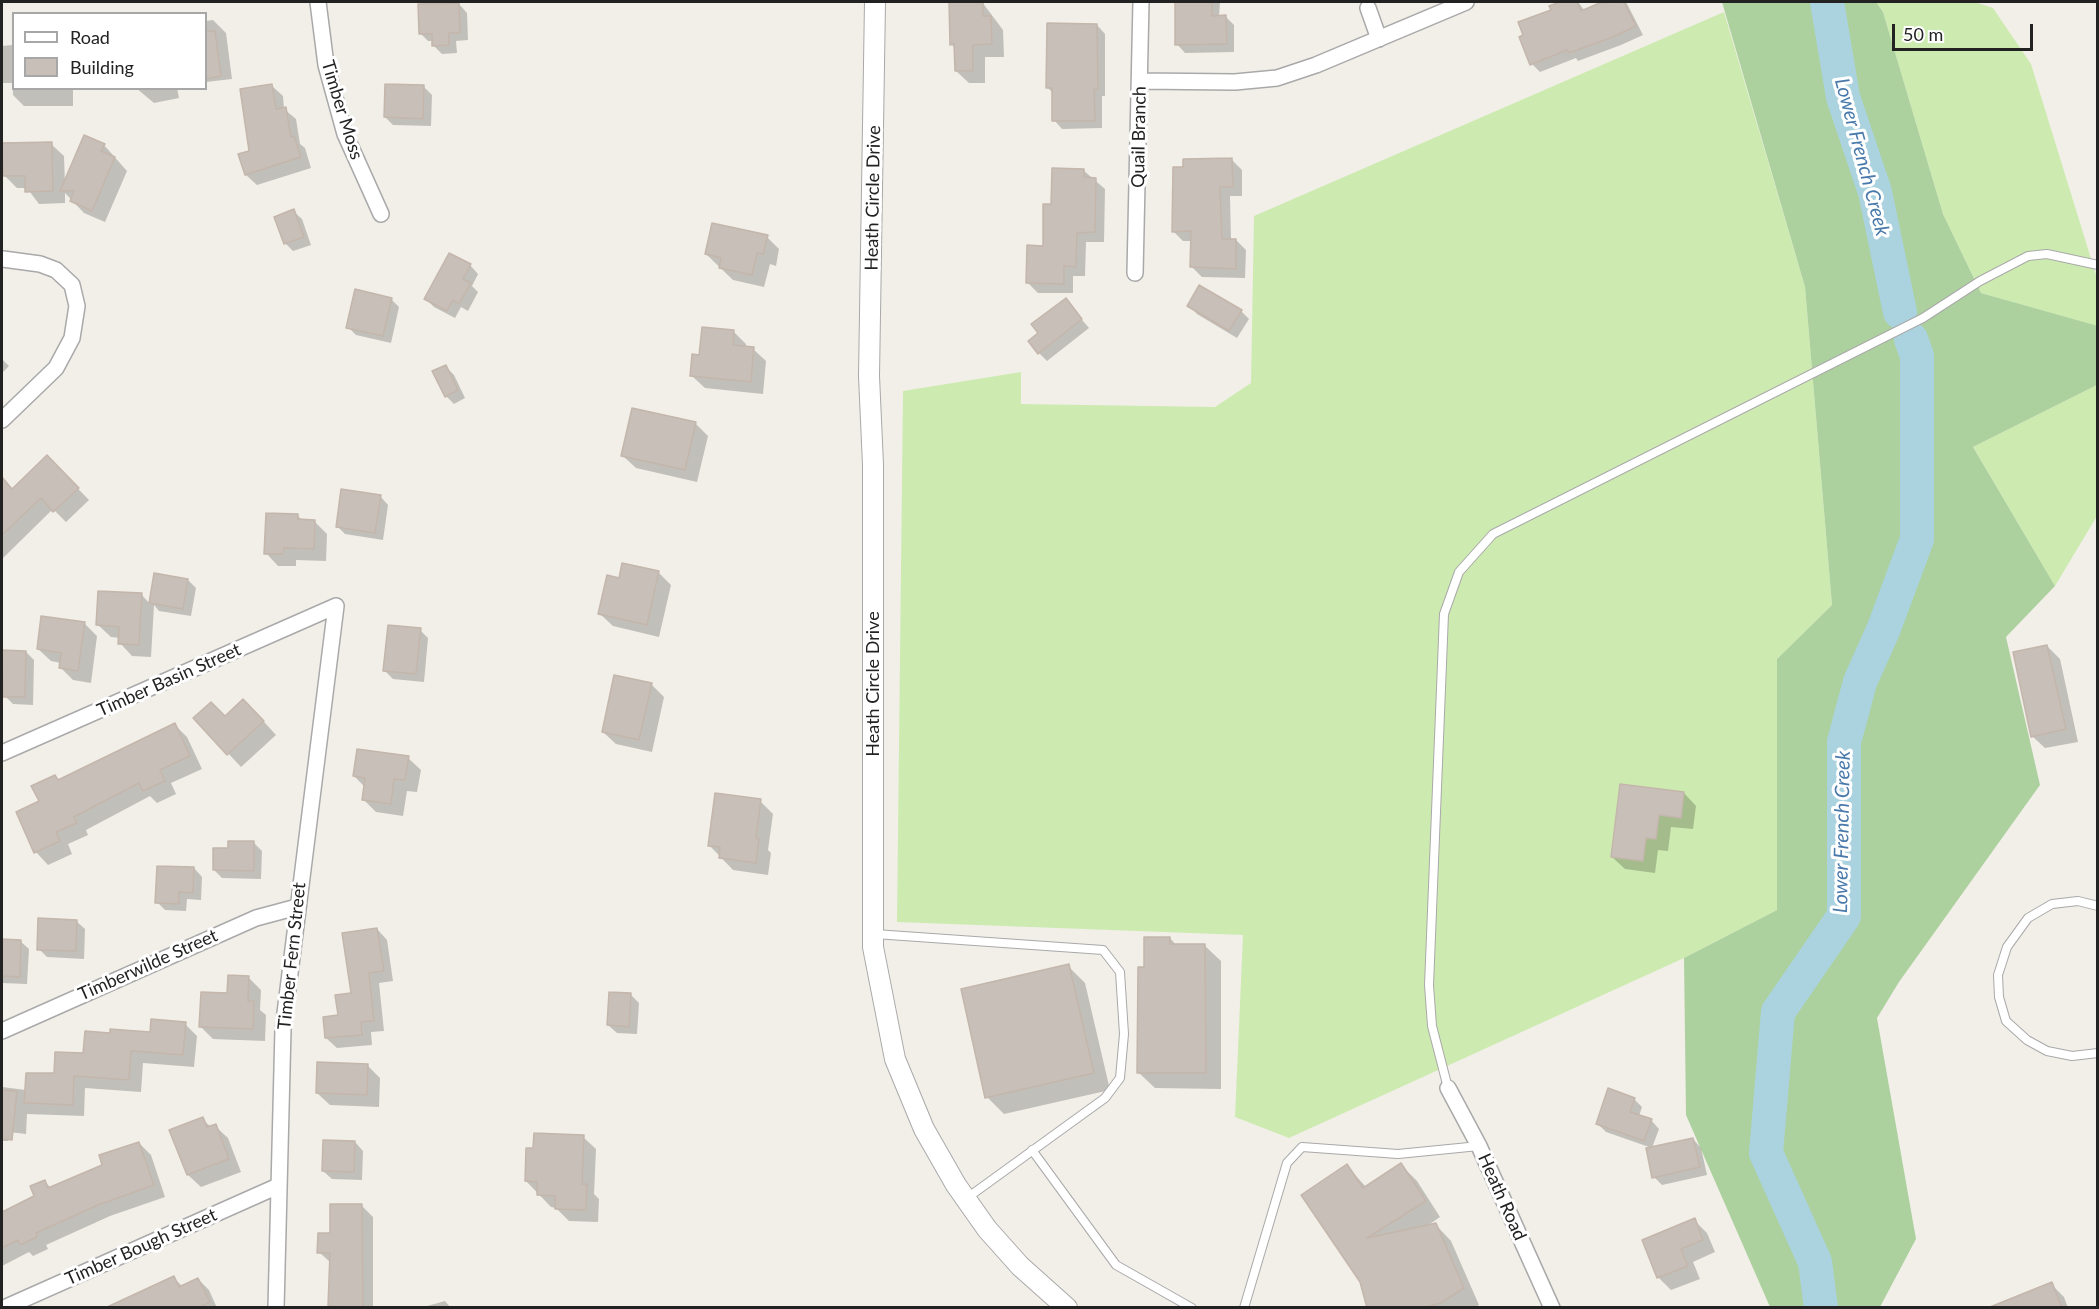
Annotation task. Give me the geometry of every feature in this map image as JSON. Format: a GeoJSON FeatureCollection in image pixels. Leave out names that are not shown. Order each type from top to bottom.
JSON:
{"type":"FeatureCollection","features":[{"type":"Feature","properties":{"kind":"street","name":"Timber Moss"},"geometry":{"type":"LineString","coordinates":[[318,2],[326,65],[345,134],[381,214]]}},
{"type":"Feature","properties":{"kind":"street","name":"Heath Circle Drive"},"geometry":{"type":"LineString","coordinates":[[875,2],[869,376],[873,465],[873,934],[882,1000],[896,1059],[924,1129],[987,1229],[1020,1266],[1067,1308]]}},
{"type":"Feature","properties":{"kind":"street","name":"Quail Branch"},"geometry":{"type":"LineString","coordinates":[[1135,273],[1141,2]]}},
{"type":"Feature","properties":{"kind":"street"},"geometry":{"type":"LineString","coordinates":[[1140,81],[1235,82],[1276,78],[1316,65],[1466,2]]}},
{"type":"Feature","properties":{"kind":"street"},"geometry":{"type":"LineString","coordinates":[[1368,8],[1379,39]]}},
{"type":"Feature","properties":{"kind":"street"},"geometry":{"type":"LineString","coordinates":[[2,420],[56,368],[72,338],[77,306],[72,285],[56,270],[40,264],[3,260]]}},
{"type":"Feature","properties":{"kind":"street","name":"Timber Basin Street"},"geometry":{"type":"LineString","coordinates":[[2,753],[336,606]]}},
{"type":"Feature","properties":{"kind":"street","name":"Timber Fern Street"},"geometry":{"type":"LineString","coordinates":[[276,1308],[283,1029],[336,606]]}},
{"type":"Feature","properties":{"kind":"street","name":"Timberwilde Street"},"geometry":{"type":"LineString","coordinates":[[2,1030],[256,918],[297,907]]}},
{"type":"Feature","properties":{"kind":"street","name":"Heath Road"},"geometry":{"type":"LineString","coordinates":[[1448,1089],[1479,1146],[1552,1308]]}},
{"type":"Feature","properties":{"kind":"street","name":"Timber Bough Street"},"geometry":{"type":"LineString","coordinates":[[4,1308],[278,1186]]}},
{"type":"Feature","properties":{"kind":"lane"},"geometry":{"type":"LineString","coordinates":[[1448,1089],[1432,1026],[1429,985],[1444,614],[1460,572],[1493,534],[1923,318],[1980,281],[2028,256],[2047,254],[2097,265]]}},
{"type":"Feature","properties":{"kind":"lane"},"geometry":{"type":"LineString","coordinates":[[2097,906],[2078,901],[2052,904],[2028,918],[2007,947],[1998,975],[1999,997],[2006,1021],[2027,1040],[2047,1051],[2072,1056],[2097,1053]]}},
{"type":"Feature","properties":{"kind":"lane"},"geometry":{"type":"LineString","coordinates":[[873,934],[1103,950],[1120,972],[1124,1034],[1120,1078],[1105,1098],[966,1198]]}},
{"type":"Feature","properties":{"kind":"lane"},"geometry":{"type":"LineString","coordinates":[[1244,1308],[1287,1162],[1302,1147],[1398,1154],[1479,1146]]}},
{"type":"Feature","properties":{"kind":"lane"},"geometry":{"type":"LineString","coordinates":[[1032,1150],[1116,1265],[1192,1308]]}},
{"type":"Feature","properties":{"kind":"green space"},"geometry":{"type":"Polygon","coordinates":[[[1722,2],[1876,2],[1883,12],[1943,214],[1981,293],[2098,326],[2097,385],[1973,447],[2055,586],[2006,637],[2040,785],[1899,982],[1877,1018],[1916,1239],[1880,1307],[1770,1307],[1686,1115],[1684,958],[1777,910],[1777,659],[1832,605],[1805,287],[1722,2]]]}},
{"type":"Feature","properties":{"kind":"green space"},"geometry":{"type":"Polygon","coordinates":[[[1876,2],[1975,2],[1993,8],[2031,64],[2097,278],[2097,326],[1981,293],[1943,214],[1883,12],[1876,2]]]}},
{"type":"Feature","properties":{"kind":"green space"},"geometry":{"type":"Polygon","coordinates":[[[1724,12],[1805,287],[1832,605],[1777,659],[1777,910],[1684,958],[1289,1138],[1235,1117],[1243,935],[897,922],[903,391],[1021,372],[1021,404],[1215,407],[1251,383],[1254,216],[1724,12]]]}},
{"type":"Feature","properties":{"kind":"green space"},"geometry":{"type":"Polygon","coordinates":[[[2097,385],[2097,516],[2055,586],[1973,447],[2097,385]]]}},
{"type":"Feature","properties":{"kind":"building"},"geometry":{"type":"Polygon","coordinates":[[[949,2],[983,2],[983,16],[991,16],[992,44],[973,45],[973,71],[955,71],[954,44],[950,45],[949,2]]]}},
{"type":"Feature","properties":{"kind":"building"},"geometry":{"type":"Polygon","coordinates":[[[1175,2],[1212,2],[1212,16],[1226,15],[1227,44],[1175,45],[1175,2]]]}},
{"type":"Feature","properties":{"kind":"building"},"geometry":{"type":"Polygon","coordinates":[[[1560,2],[1577,2],[1581,11],[1602,2],[1624,2],[1636,26],[1613,37],[1569,53],[1567,50],[1530,65],[1519,37],[1523,35],[1518,22],[1551,10],[1549,6],[1560,2]]]}},
{"type":"Feature","properties":{"kind":"building"},"geometry":{"type":"Polygon","coordinates":[[[459,3],[460,33],[449,33],[449,45],[432,46],[432,34],[419,34],[418,4],[459,3]]]}},
{"type":"Feature","properties":{"kind":"building"},"geometry":{"type":"Polygon","coordinates":[[[1047,23],[1097,24],[1098,89],[1094,89],[1095,121],[1052,121],[1052,88],[1046,88],[1047,23]]]}},
{"type":"Feature","properties":{"kind":"building"},"geometry":{"type":"Polygon","coordinates":[[[207,31],[215,31],[221,76],[207,79],[207,31]]]}},
{"type":"Feature","properties":{"kind":"building"},"geometry":{"type":"Polygon","coordinates":[[[272,84],[276,109],[286,107],[291,137],[294,136],[301,157],[245,175],[238,154],[249,151],[240,89],[272,84]]]}},
{"type":"Feature","properties":{"kind":"building"},"geometry":{"type":"Polygon","coordinates":[[[385,84],[424,85],[423,119],[384,117],[385,84]]]}},
{"type":"Feature","properties":{"kind":"building"},"geometry":{"type":"Polygon","coordinates":[[[84,135],[105,144],[101,151],[115,157],[92,211],[70,201],[74,191],[60,191],[84,135]]]}},
{"type":"Feature","properties":{"kind":"building"},"geometry":{"type":"Polygon","coordinates":[[[52,142],[53,191],[25,192],[25,176],[3,176],[2,143],[52,142]]]}},
{"type":"Feature","properties":{"kind":"building"},"geometry":{"type":"Polygon","coordinates":[[[1232,158],[1233,187],[1220,187],[1222,239],[1236,239],[1236,269],[1190,267],[1191,231],[1172,232],[1173,167],[1183,167],[1183,159],[1232,158]]]}},
{"type":"Feature","properties":{"kind":"building"},"geometry":{"type":"Polygon","coordinates":[[[1052,168],[1084,169],[1084,177],[1096,178],[1095,232],[1077,233],[1076,267],[1064,266],[1064,284],[1026,283],[1027,245],[1043,246],[1043,204],[1051,204],[1052,168]]]}},
{"type":"Feature","properties":{"kind":"building"},"geometry":{"type":"Polygon","coordinates":[[[294,209],[304,237],[284,244],[274,217],[294,209]]]}},
{"type":"Feature","properties":{"kind":"building"},"geometry":{"type":"Polygon","coordinates":[[[712,223],[768,235],[763,254],[757,253],[752,275],[719,268],[721,258],[705,254],[712,223]]]}},
{"type":"Feature","properties":{"kind":"building"},"geometry":{"type":"Polygon","coordinates":[[[449,253],[471,264],[463,279],[471,283],[459,304],[453,300],[447,311],[424,299],[449,253]]]}},
{"type":"Feature","properties":{"kind":"building"},"geometry":{"type":"Polygon","coordinates":[[[1199,285],[1242,310],[1229,331],[1187,306],[1199,285]]]}},
{"type":"Feature","properties":{"kind":"building"},"geometry":{"type":"Polygon","coordinates":[[[355,289],[392,298],[383,336],[346,328],[355,289]]]}},
{"type":"Feature","properties":{"kind":"building"},"geometry":{"type":"Polygon","coordinates":[[[1066,298],[1082,319],[1038,354],[1028,341],[1038,333],[1031,324],[1066,298]]]}},
{"type":"Feature","properties":{"kind":"building"},"geometry":{"type":"Polygon","coordinates":[[[702,327],[734,330],[733,345],[754,347],[751,382],[690,376],[692,354],[699,355],[702,327]]]}},
{"type":"Feature","properties":{"kind":"building"},"geometry":{"type":"Polygon","coordinates":[[[446,365],[458,390],[445,397],[432,371],[446,365]]]}},
{"type":"Feature","properties":{"kind":"building"},"geometry":{"type":"Polygon","coordinates":[[[632,408],[696,422],[685,470],[621,456],[632,408]]]}},
{"type":"Feature","properties":{"kind":"building"},"geometry":{"type":"Polygon","coordinates":[[[47,455],[79,488],[53,512],[41,498],[2,535],[2,477],[12,489],[47,455]]]}},
{"type":"Feature","properties":{"kind":"building"},"geometry":{"type":"Polygon","coordinates":[[[341,489],[381,495],[375,533],[336,527],[341,489]]]}},
{"type":"Feature","properties":{"kind":"building"},"geometry":{"type":"Polygon","coordinates":[[[266,513],[298,514],[298,519],[315,520],[314,549],[284,548],[283,554],[264,554],[266,513]]]}},
{"type":"Feature","properties":{"kind":"building"},"geometry":{"type":"Polygon","coordinates":[[[622,563],[659,571],[647,625],[598,614],[607,575],[619,578],[622,563]]]}},
{"type":"Feature","properties":{"kind":"building"},"geometry":{"type":"Polygon","coordinates":[[[154,573],[188,579],[183,609],[149,603],[154,573]]]}},
{"type":"Feature","properties":{"kind":"building"},"geometry":{"type":"Polygon","coordinates":[[[98,591],[142,593],[139,645],[118,644],[119,627],[96,625],[98,591]]]}},
{"type":"Feature","properties":{"kind":"building"},"geometry":{"type":"Polygon","coordinates":[[[41,616],[85,622],[78,671],[59,668],[61,653],[37,649],[41,616]]]}},
{"type":"Feature","properties":{"kind":"building"},"geometry":{"type":"Polygon","coordinates":[[[388,625],[421,628],[416,674],[383,671],[388,625]]]}},
{"type":"Feature","properties":{"kind":"building"},"geometry":{"type":"Polygon","coordinates":[[[2047,645],[2066,729],[2031,737],[2013,652],[2047,645]]]}},
{"type":"Feature","properties":{"kind":"building"},"geometry":{"type":"Polygon","coordinates":[[[2,650],[26,651],[25,697],[3,697],[2,650]]]}},
{"type":"Feature","properties":{"kind":"building"},"geometry":{"type":"Polygon","coordinates":[[[614,675],[652,683],[639,740],[602,732],[614,675]]]}},
{"type":"Feature","properties":{"kind":"building"},"geometry":{"type":"Polygon","coordinates":[[[243,699],[264,721],[227,755],[193,718],[211,702],[225,716],[243,699]]]}},
{"type":"Feature","properties":{"kind":"building"},"geometry":{"type":"Polygon","coordinates":[[[175,723],[190,756],[160,770],[165,781],[143,791],[139,783],[74,817],[77,823],[56,832],[60,841],[34,853],[16,812],[39,801],[31,786],[55,775],[58,780],[175,723]]]}},
{"type":"Feature","properties":{"kind":"building"},"geometry":{"type":"Polygon","coordinates":[[[357,749],[409,756],[405,780],[394,779],[391,804],[362,800],[365,778],[353,776],[357,749]]]}},
{"type":"Feature","properties":{"kind":"building"},"geometry":{"type":"Polygon","coordinates":[[[1620,784],[1684,792],[1681,818],[1659,815],[1656,839],[1646,838],[1643,861],[1611,857],[1620,784]]]}},
{"type":"Feature","properties":{"kind":"building"},"geometry":{"type":"Polygon","coordinates":[[[715,793],[761,799],[756,838],[759,839],[756,863],[719,858],[720,847],[708,846],[715,793]]]}},
{"type":"Feature","properties":{"kind":"building"},"geometry":{"type":"Polygon","coordinates":[[[228,841],[254,841],[254,871],[213,870],[213,848],[228,848],[228,841]]]}},
{"type":"Feature","properties":{"kind":"building"},"geometry":{"type":"Polygon","coordinates":[[[157,866],[194,867],[193,893],[179,892],[179,904],[155,903],[157,866]]]}},
{"type":"Feature","properties":{"kind":"building"},"geometry":{"type":"Polygon","coordinates":[[[38,918],[77,920],[76,951],[37,950],[38,918]]]}},
{"type":"Feature","properties":{"kind":"building"},"geometry":{"type":"Polygon","coordinates":[[[377,928],[384,971],[369,973],[374,1021],[361,1022],[362,1035],[325,1038],[323,1017],[338,1015],[335,995],[351,993],[342,933],[377,928]]]}},
{"type":"Feature","properties":{"kind":"building"},"geometry":{"type":"Polygon","coordinates":[[[1144,937],[1170,937],[1170,944],[1205,944],[1206,1073],[1137,1073],[1138,967],[1144,967],[1144,937]]]}},
{"type":"Feature","properties":{"kind":"building"},"geometry":{"type":"Polygon","coordinates":[[[2,939],[21,940],[20,977],[2,976],[2,939]]]}},
{"type":"Feature","properties":{"kind":"building"},"geometry":{"type":"Polygon","coordinates":[[[1069,964],[1094,1073],[985,1098],[961,989],[1069,964]]]}},
{"type":"Feature","properties":{"kind":"building"},"geometry":{"type":"Polygon","coordinates":[[[228,975],[249,976],[248,1001],[254,1001],[253,1029],[199,1027],[201,992],[227,993],[228,975]]]}},
{"type":"Feature","properties":{"kind":"building"},"geometry":{"type":"Polygon","coordinates":[[[609,992],[631,993],[629,1027],[607,1025],[609,992]]]}},
{"type":"Feature","properties":{"kind":"building"},"geometry":{"type":"Polygon","coordinates":[[[151,1019],[186,1022],[183,1055],[131,1051],[129,1080],[74,1076],[73,1105],[24,1103],[26,1073],[54,1073],[55,1052],[83,1053],[85,1031],[110,1033],[110,1029],[150,1032],[151,1019]]]}},
{"type":"Feature","properties":{"kind":"building"},"geometry":{"type":"Polygon","coordinates":[[[317,1062],[368,1064],[367,1095],[316,1093],[317,1062]]]}},
{"type":"Feature","properties":{"kind":"building"},"geometry":{"type":"Polygon","coordinates":[[[1608,1088],[1635,1098],[1630,1112],[1652,1119],[1644,1141],[1596,1124],[1608,1088]]]}},
{"type":"Feature","properties":{"kind":"building"},"geometry":{"type":"Polygon","coordinates":[[[2,1090],[17,1091],[12,1140],[2,1139],[2,1090]]]}},
{"type":"Feature","properties":{"kind":"building"},"geometry":{"type":"Polygon","coordinates":[[[203,1117],[207,1127],[216,1124],[229,1159],[187,1175],[169,1130],[203,1117]]]}},
{"type":"Feature","properties":{"kind":"building"},"geometry":{"type":"Polygon","coordinates":[[[534,1133],[584,1135],[582,1184],[587,1184],[586,1210],[555,1209],[555,1196],[537,1195],[537,1182],[525,1181],[526,1148],[533,1148],[534,1133]]]}},
{"type":"Feature","properties":{"kind":"building"},"geometry":{"type":"Polygon","coordinates":[[[1693,1138],[1700,1167],[1652,1178],[1646,1148],[1693,1138]]]}},
{"type":"Feature","properties":{"kind":"building"},"geometry":{"type":"Polygon","coordinates":[[[323,1140],[355,1141],[354,1172],[322,1171],[323,1140]]]}},
{"type":"Feature","properties":{"kind":"building"},"geometry":{"type":"Polygon","coordinates":[[[139,1142],[154,1185],[98,1205],[36,1233],[37,1237],[20,1245],[18,1240],[2,1248],[2,1212],[34,1196],[30,1186],[45,1180],[48,1188],[102,1165],[99,1155],[139,1142]]]}},
{"type":"Feature","properties":{"kind":"building"},"geometry":{"type":"Polygon","coordinates":[[[1401,1163],[1426,1201],[1367,1238],[1436,1223],[1464,1288],[1441,1303],[1422,1308],[1367,1308],[1360,1282],[1301,1195],[1347,1164],[1363,1188],[1401,1163]]]}},
{"type":"Feature","properties":{"kind":"building"},"geometry":{"type":"Polygon","coordinates":[[[330,1204],[362,1204],[363,1308],[328,1306],[330,1253],[317,1253],[318,1233],[330,1233],[330,1204]]]}},
{"type":"Feature","properties":{"kind":"building"},"geometry":{"type":"Polygon","coordinates":[[[1695,1218],[1703,1240],[1681,1249],[1688,1266],[1657,1278],[1642,1240],[1695,1218]]]}},
{"type":"Feature","properties":{"kind":"building"},"geometry":{"type":"Polygon","coordinates":[[[174,1276],[179,1287],[198,1278],[210,1302],[198,1308],[105,1308],[174,1276]]]}},
{"type":"Feature","properties":{"kind":"building"},"geometry":{"type":"Polygon","coordinates":[[[2052,1282],[2062,1308],[1990,1308],[1990,1307],[2052,1282]]]}},
{"type":"Feature","properties":{"kind":"waterway","name":"Lower French Creek"},"geometry":{"type":"LineString","coordinates":[[1827,2],[1843,97],[1875,192],[1900,312]]}},
{"type":"Feature","properties":{"kind":"waterway","name":"Lower French Creek"},"geometry":{"type":"LineString","coordinates":[[1821,1308],[1815,1262],[1766,1153],[1778,1012],[1844,916],[1844,742],[1860,682],[1884,628],[1917,539],[1917,356],[1911,339]]}}]}
